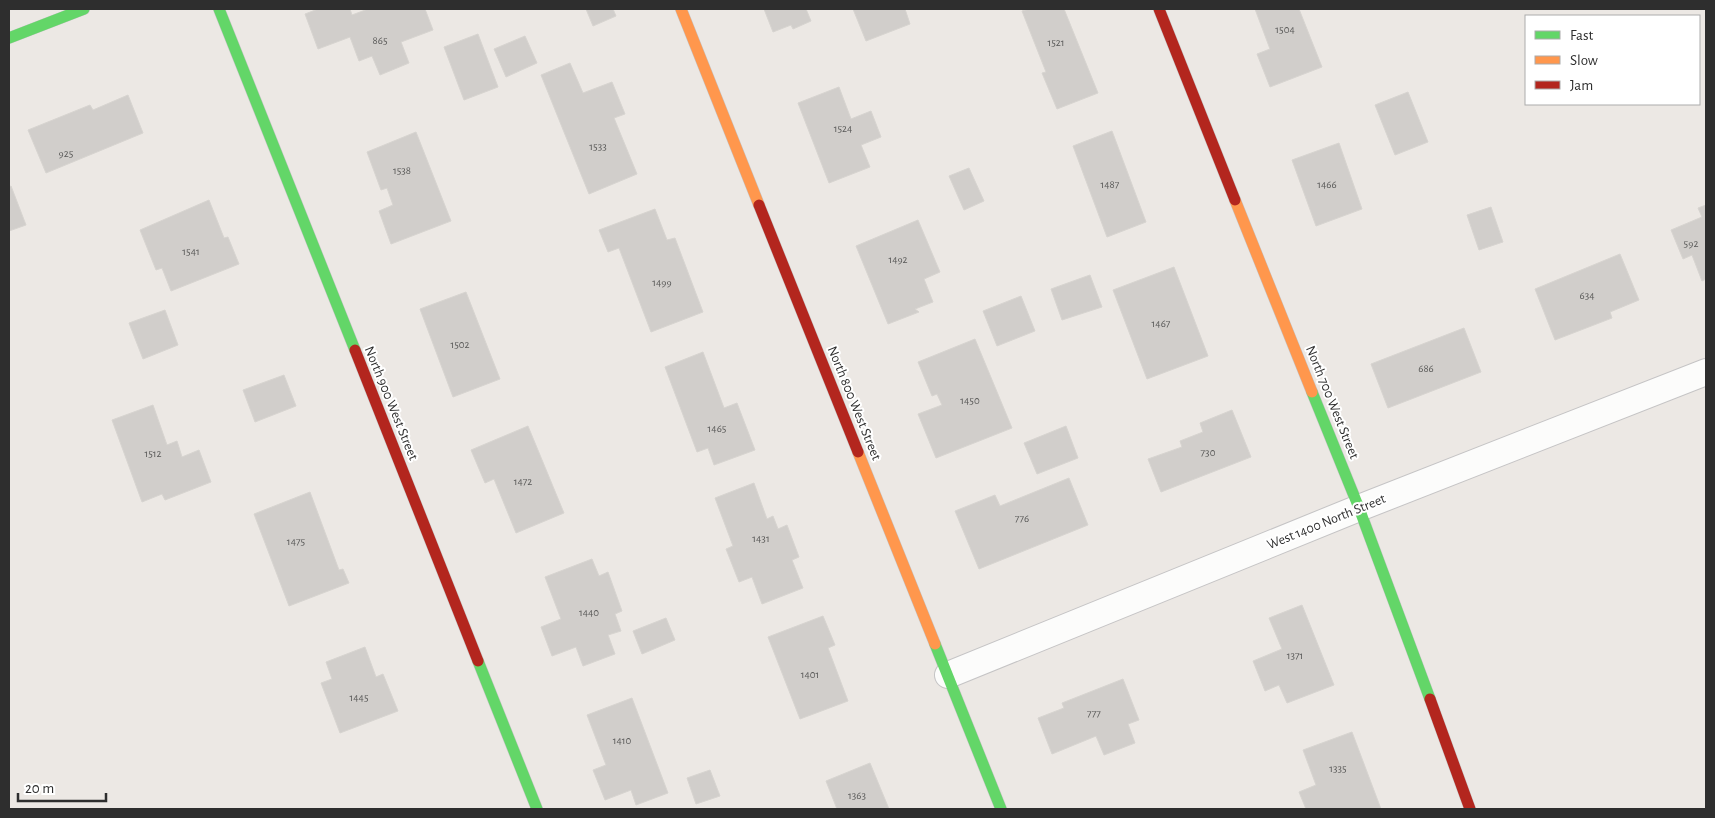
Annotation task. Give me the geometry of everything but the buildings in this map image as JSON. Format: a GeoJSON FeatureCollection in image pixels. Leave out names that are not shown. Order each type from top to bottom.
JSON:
{"type":"FeatureCollection","features":[{"type":"Feature","properties":{"kind":"street"},"geometry":{"type":"LineString","coordinates":[[9,38],[84,9]]}},
{"type":"Feature","properties":{"kind":"street","name":"North 900 West Street"},"geometry":{"type":"LineString","coordinates":[[219,9],[537,809]]}},
{"type":"Feature","properties":{"kind":"street","name":"North 800 West Street"},"geometry":{"type":"LineString","coordinates":[[681,9],[1001,809]]}},
{"type":"Feature","properties":{"kind":"street","name":"North 700 West Street"},"geometry":{"type":"LineString","coordinates":[[1159,9],[1359,508],[1470,809]]}},
{"type":"Feature","properties":{"kind":"street","name":"West 1400 North Street"},"geometry":{"type":"LineString","coordinates":[[948,675],[1359,508],[1706,372]]}},
{"type":"Feature","properties":{"kind":"traffic: fast"},"geometry":{"type":"LineString","coordinates":[[9,38],[84,9]]}},
{"type":"Feature","properties":{"kind":"traffic: fast"},"geometry":{"type":"LineString","coordinates":[[219,9],[355,350]]}},
{"type":"Feature","properties":{"kind":"traffic: fast"},"geometry":{"type":"LineString","coordinates":[[1312,392],[1359,508],[1430,699]]}},
{"type":"Feature","properties":{"kind":"traffic: fast"},"geometry":{"type":"LineString","coordinates":[[935,644],[1001,809]]}},
{"type":"Feature","properties":{"kind":"traffic: fast"},"geometry":{"type":"LineString","coordinates":[[478,661],[537,809]]}},
{"type":"Feature","properties":{"kind":"traffic: slow"},"geometry":{"type":"LineString","coordinates":[[681,9],[759,205]]}},
{"type":"Feature","properties":{"kind":"traffic: slow"},"geometry":{"type":"LineString","coordinates":[[1235,200],[1312,392]]}},
{"type":"Feature","properties":{"kind":"traffic: slow"},"geometry":{"type":"LineString","coordinates":[[858,452],[935,644]]}},
{"type":"Feature","properties":{"kind":"traffic: jam"},"geometry":{"type":"LineString","coordinates":[[1159,9],[1235,200]]}},
{"type":"Feature","properties":{"kind":"traffic: jam"},"geometry":{"type":"LineString","coordinates":[[759,205],[858,452]]}},
{"type":"Feature","properties":{"kind":"traffic: jam"},"geometry":{"type":"LineString","coordinates":[[355,350],[478,661]]}},
{"type":"Feature","properties":{"kind":"traffic: jam"},"geometry":{"type":"LineString","coordinates":[[1430,699],[1470,809]]}}]}
